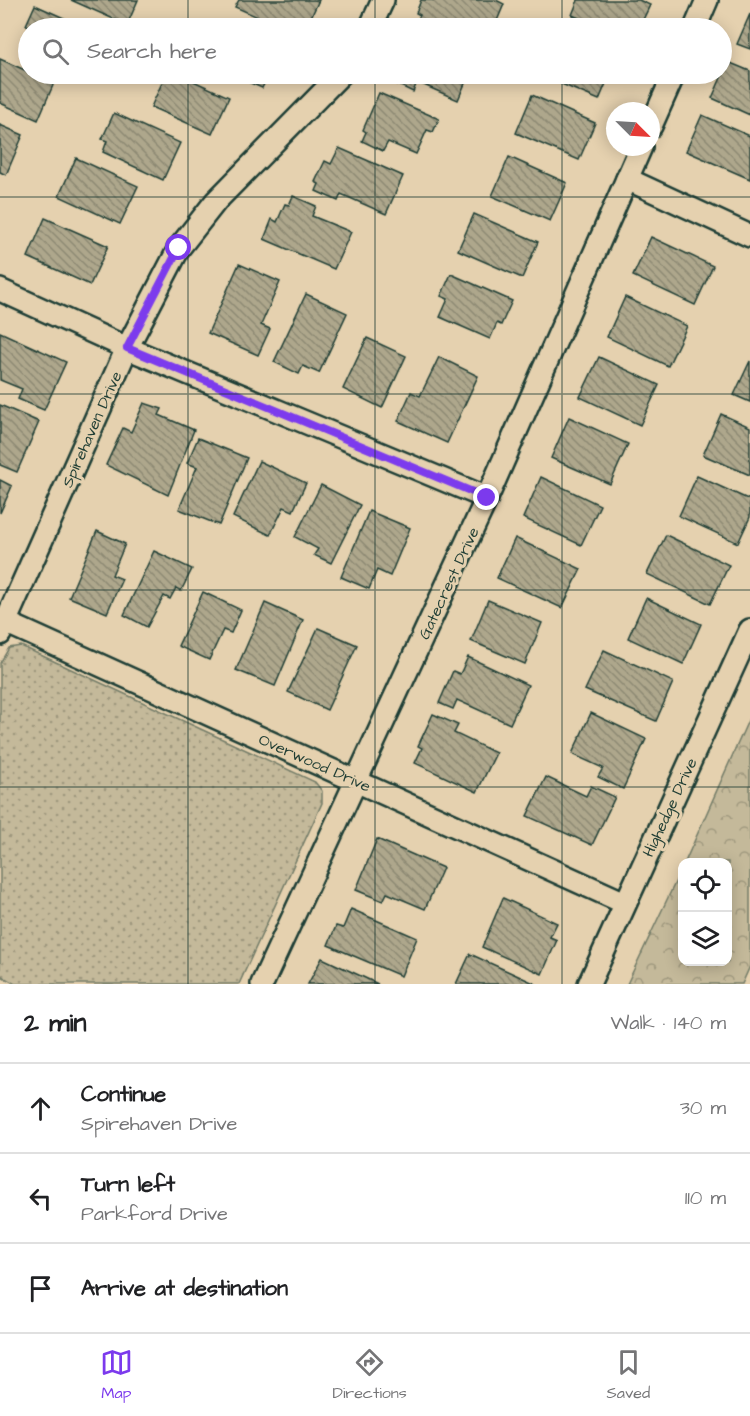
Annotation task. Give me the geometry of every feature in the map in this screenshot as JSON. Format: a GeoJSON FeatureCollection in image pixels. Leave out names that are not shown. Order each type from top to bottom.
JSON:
{"type":"FeatureCollection","features":[{"type":"Feature","properties":{"kind":"street"},"geometry":{"type":"LineString","coordinates":[[375,18],[383,0]]}},
{"type":"Feature","properties":{"kind":"street"},"geometry":{"type":"LineString","coordinates":[[699,18],[707,0]]}},
{"type":"Feature","properties":{"kind":"street","name":"Spirehaven Drive"},"geometry":{"type":"LineString","coordinates":[[3,628],[127,348],[179,248],[216,201],[331,84]]}},
{"type":"Feature","properties":{"kind":"street"},"geometry":{"type":"LineString","coordinates":[[660,106],[670,84]]}},
{"type":"Feature","properties":{"kind":"street","name":"Gatecrest Drive"},"geometry":{"type":"LineString","coordinates":[[262,984],[487,498],[638,156]]}},
{"type":"Feature","properties":{"kind":"street"},"geometry":{"type":"LineString","coordinates":[[627,179],[750,236]]}},
{"type":"Feature","properties":{"kind":"street"},"geometry":{"type":"LineString","coordinates":[[0,290],[127,348],[487,498]]}},
{"type":"Feature","properties":{"kind":"street","name":"Overwood Drive"},"geometry":{"type":"LineString","coordinates":[[3,628],[356,781],[625,903]]}},
{"type":"Feature","properties":{"kind":"street","name":"Highedge Drive"},"geometry":{"type":"LineString","coordinates":[[589,984],[750,630]]}},
{"type":"Feature","properties":{"kind":"green space"},"geometry":{"type":"Polygon","coordinates":[[[21,646],[315,782],[322,791],[322,803],[239,984],[15,984],[0,975],[0,663],[9,648],[21,646]]]}},
{"type":"Feature","properties":{"kind":"green space"},"geometry":{"type":"Polygon","coordinates":[[[750,716],[750,966],[742,984],[627,984],[678,876],[678,966],[732,966],[732,858],[687,858],[750,716]]]}},
{"type":"Feature","properties":{"kind":"building"},"geometry":{"type":"Polygon","coordinates":[[[71,0],[138,0],[130,18],[111,18],[71,0]]]}},
{"type":"Feature","properties":{"kind":"building"},"geometry":{"type":"Polygon","coordinates":[[[239,0],[319,0],[311,18],[260,18],[235,7],[239,0]]]}},
{"type":"Feature","properties":{"kind":"building"},"geometry":{"type":"Polygon","coordinates":[[[421,0],[496,0],[504,4],[498,18],[418,18],[420,15],[416,13],[421,0]]]}},
{"type":"Feature","properties":{"kind":"building"},"geometry":{"type":"Polygon","coordinates":[[[578,0],[639,0],[650,5],[644,18],[579,18],[572,15],[578,0]]]}},
{"type":"Feature","properties":{"kind":"building"},"geometry":{"type":"Polygon","coordinates":[[[35,5],[64,18],[29,18],[35,5]]]}},
{"type":"Feature","properties":{"kind":"building"},"geometry":{"type":"Polygon","coordinates":[[[750,14],[750,49],[737,44],[750,14]]]}},
{"type":"Feature","properties":{"kind":"building"},"geometry":{"type":"Polygon","coordinates":[[[0,59],[18,67],[18,84],[54,84],[38,120],[0,103],[0,59]]]}},
{"type":"Feature","properties":{"kind":"building"},"geometry":{"type":"Polygon","coordinates":[[[732,64],[750,71],[750,115],[712,98],[718,84],[732,84],[732,64]]]}},
{"type":"Feature","properties":{"kind":"building"},"geometry":{"type":"Polygon","coordinates":[[[161,84],[200,84],[229,97],[212,134],[151,107],[161,84]]]}},
{"type":"Feature","properties":{"kind":"building"},"geometry":{"type":"Polygon","coordinates":[[[396,84],[416,84],[413,92],[396,84]]]}},
{"type":"Feature","properties":{"kind":"building"},"geometry":{"type":"Polygon","coordinates":[[[422,84],[465,84],[458,100],[422,84]]]}},
{"type":"Feature","properties":{"kind":"building"},"geometry":{"type":"Polygon","coordinates":[[[561,84],[606,84],[599,100],[561,84]]]}},
{"type":"Feature","properties":{"kind":"building"},"geometry":{"type":"Polygon","coordinates":[[[379,93],[439,119],[433,132],[427,130],[416,154],[388,142],[383,151],[362,141],[366,132],[363,130],[379,93]]]}},
{"type":"Feature","properties":{"kind":"building"},"geometry":{"type":"Polygon","coordinates":[[[532,95],[595,123],[579,160],[516,133],[532,95]]]}},
{"type":"Feature","properties":{"kind":"building"},"geometry":{"type":"Polygon","coordinates":[[[114,113],[180,143],[163,180],[103,152],[107,141],[102,139],[114,113]]]}},
{"type":"Feature","properties":{"kind":"building"},"geometry":{"type":"Polygon","coordinates":[[[702,115],[750,136],[750,179],[686,151],[702,115]]]}},
{"type":"Feature","properties":{"kind":"building"},"geometry":{"type":"Polygon","coordinates":[[[0,125],[23,135],[6,175],[0,172],[0,125]]]}},
{"type":"Feature","properties":{"kind":"building"},"geometry":{"type":"Polygon","coordinates":[[[339,148],[403,176],[386,214],[341,194],[338,201],[316,191],[319,184],[315,182],[325,161],[331,164],[339,148]]]}},
{"type":"Feature","properties":{"kind":"building"},"geometry":{"type":"Polygon","coordinates":[[[509,157],[567,183],[550,221],[492,196],[509,157]]]}},
{"type":"Feature","properties":{"kind":"building"},"geometry":{"type":"Polygon","coordinates":[[[76,158],[138,186],[120,224],[59,196],[76,158]]]}},
{"type":"Feature","properties":{"kind":"building"},"geometry":{"type":"Polygon","coordinates":[[[293,196],[316,206],[312,216],[351,232],[334,269],[264,239],[272,219],[277,222],[285,204],[289,205],[293,196]]]}},
{"type":"Feature","properties":{"kind":"building"},"geometry":{"type":"Polygon","coordinates":[[[474,214],[538,242],[522,278],[458,250],[474,214]]]}},
{"type":"Feature","properties":{"kind":"building"},"geometry":{"type":"Polygon","coordinates":[[[45,218],[108,246],[90,285],[28,257],[45,218]]]}},
{"type":"Feature","properties":{"kind":"building"},"geometry":{"type":"Polygon","coordinates":[[[651,237],[713,266],[695,305],[633,276],[651,237]]]}},
{"type":"Feature","properties":{"kind":"building"},"geometry":{"type":"Polygon","coordinates":[[[239,264],[280,282],[261,325],[270,329],[258,355],[208,333],[239,264]]]}},
{"type":"Feature","properties":{"kind":"building"},"geometry":{"type":"Polygon","coordinates":[[[451,274],[512,301],[501,325],[497,323],[490,339],[440,317],[448,299],[441,296],[451,274]]]}},
{"type":"Feature","properties":{"kind":"building"},"geometry":{"type":"Polygon","coordinates":[[[306,294],[347,313],[319,373],[303,366],[299,374],[274,362],[306,294]]]}},
{"type":"Feature","properties":{"kind":"building"},"geometry":{"type":"Polygon","coordinates":[[[625,297],[687,326],[668,366],[607,337],[625,297]]]}},
{"type":"Feature","properties":{"kind":"building"},"geometry":{"type":"Polygon","coordinates":[[[0,332],[66,362],[44,410],[18,399],[22,389],[0,380],[0,332]]]}},
{"type":"Feature","properties":{"kind":"building"},"geometry":{"type":"Polygon","coordinates":[[[367,338],[406,356],[382,408],[343,389],[367,338]]]}},
{"type":"Feature","properties":{"kind":"building"},"geometry":{"type":"Polygon","coordinates":[[[439,357],[478,376],[447,443],[398,421],[411,392],[420,396],[439,357]]]}},
{"type":"Feature","properties":{"kind":"building"},"geometry":{"type":"Polygon","coordinates":[[[599,357],[659,385],[640,425],[580,397],[599,357]]]}},
{"type":"Feature","properties":{"kind":"building"},"geometry":{"type":"Polygon","coordinates":[[[750,361],[750,402],[734,395],[750,361]]]}},
{"type":"Feature","properties":{"kind":"building"},"geometry":{"type":"Polygon","coordinates":[[[144,403],[162,409],[159,415],[194,430],[168,495],[106,465],[123,428],[131,432],[144,403]]]}},
{"type":"Feature","properties":{"kind":"building"},"geometry":{"type":"Polygon","coordinates":[[[0,405],[39,422],[17,472],[0,465],[0,405]]]}},
{"type":"Feature","properties":{"kind":"building"},"geometry":{"type":"Polygon","coordinates":[[[721,414],[750,427],[750,475],[703,455],[721,414]]]}},
{"type":"Feature","properties":{"kind":"building"},"geometry":{"type":"Polygon","coordinates":[[[569,417],[628,444],[610,484],[551,458],[569,417]]]}},
{"type":"Feature","properties":{"kind":"building"},"geometry":{"type":"Polygon","coordinates":[[[198,438],[247,458],[219,525],[179,509],[197,467],[187,463],[198,438]]]}},
{"type":"Feature","properties":{"kind":"building"},"geometry":{"type":"Polygon","coordinates":[[[259,461],[306,483],[293,511],[284,507],[270,535],[233,517],[259,461]]]}},
{"type":"Feature","properties":{"kind":"building"},"geometry":{"type":"Polygon","coordinates":[[[697,476],[750,500],[750,517],[738,543],[679,516],[697,476]]]}},
{"type":"Feature","properties":{"kind":"building"},"geometry":{"type":"Polygon","coordinates":[[[541,477],[600,505],[581,545],[523,518],[541,477]]]}},
{"type":"Feature","properties":{"kind":"building"},"geometry":{"type":"Polygon","coordinates":[[[0,480],[12,486],[0,513],[0,480]]]}},
{"type":"Feature","properties":{"kind":"building"},"geometry":{"type":"Polygon","coordinates":[[[321,485],[360,505],[331,563],[314,555],[318,549],[295,537],[321,485]]]}},
{"type":"Feature","properties":{"kind":"building"},"geometry":{"type":"Polygon","coordinates":[[[369,511],[410,528],[390,576],[377,570],[369,589],[341,577],[369,511]]]}},
{"type":"Feature","properties":{"kind":"building"},"geometry":{"type":"Polygon","coordinates":[[[97,531],[125,544],[112,575],[122,579],[107,613],[69,597],[97,531]]]}},
{"type":"Feature","properties":{"kind":"building"},"geometry":{"type":"Polygon","coordinates":[[[666,535],[729,565],[710,604],[647,574],[666,535]]]}},
{"type":"Feature","properties":{"kind":"building"},"geometry":{"type":"Polygon","coordinates":[[[515,538],[581,569],[562,608],[497,578],[515,538]]]}},
{"type":"Feature","properties":{"kind":"building"},"geometry":{"type":"Polygon","coordinates":[[[154,551],[192,569],[181,591],[176,588],[170,599],[164,596],[147,627],[124,615],[154,551]]]}},
{"type":"Feature","properties":{"kind":"building"},"geometry":{"type":"Polygon","coordinates":[[[203,592],[241,610],[231,633],[223,630],[209,660],[178,646],[203,592]]]}},
{"type":"Feature","properties":{"kind":"building"},"geometry":{"type":"Polygon","coordinates":[[[646,598],[701,624],[683,664],[628,638],[646,598]]]}},
{"type":"Feature","properties":{"kind":"building"},"geometry":{"type":"Polygon","coordinates":[[[488,600],[542,623],[525,664],[471,641],[488,600]]]}},
{"type":"Feature","properties":{"kind":"building"},"geometry":{"type":"Polygon","coordinates":[[[265,603],[303,620],[275,686],[236,670],[265,603]]]}},
{"type":"Feature","properties":{"kind":"building"},"geometry":{"type":"Polygon","coordinates":[[[318,628],[357,645],[327,710],[288,692],[318,628]]]}},
{"type":"Feature","properties":{"kind":"building"},"geometry":{"type":"Polygon","coordinates":[[[604,650],[673,682],[656,721],[585,690],[604,650]]]}},
{"type":"Feature","properties":{"kind":"building"},"geometry":{"type":"Polygon","coordinates":[[[468,657],[528,685],[510,724],[457,700],[453,709],[439,703],[453,671],[460,674],[468,657]]]}},
{"type":"Feature","properties":{"kind":"building"},"geometry":{"type":"Polygon","coordinates":[[[591,713],[646,739],[623,789],[598,777],[603,768],[572,754],[591,713]]]}},
{"type":"Feature","properties":{"kind":"building"},"geometry":{"type":"Polygon","coordinates":[[[433,714],[458,725],[454,733],[496,753],[477,792],[415,763],[422,748],[418,746],[433,714]]]}},
{"type":"Feature","properties":{"kind":"building"},"geometry":{"type":"Polygon","coordinates":[[[546,777],[586,796],[591,786],[615,797],[592,845],[527,816],[546,777]]]}},
{"type":"Feature","properties":{"kind":"building"},"geometry":{"type":"Polygon","coordinates":[[[377,839],[443,868],[425,909],[387,893],[383,901],[356,890],[377,839]]]}},
{"type":"Feature","properties":{"kind":"building"},"geometry":{"type":"Polygon","coordinates":[[[503,898],[557,923],[550,937],[557,940],[542,974],[482,947],[503,898]]]}},
{"type":"Feature","properties":{"kind":"building"},"geometry":{"type":"Polygon","coordinates":[[[351,909],[417,938],[401,976],[328,945],[336,926],[343,928],[351,909]]]}},
{"type":"Feature","properties":{"kind":"building"},"geometry":{"type":"Polygon","coordinates":[[[470,954],[536,984],[456,984],[470,954]]]}},
{"type":"Feature","properties":{"kind":"building"},"geometry":{"type":"Polygon","coordinates":[[[322,958],[378,984],[308,984],[322,958]]]}},
{"type":"Feature","properties":{"kind":"route"},"geometry":{"type":"LineString","coordinates":[[179,248],[127,348],[487,498]]}}]}
